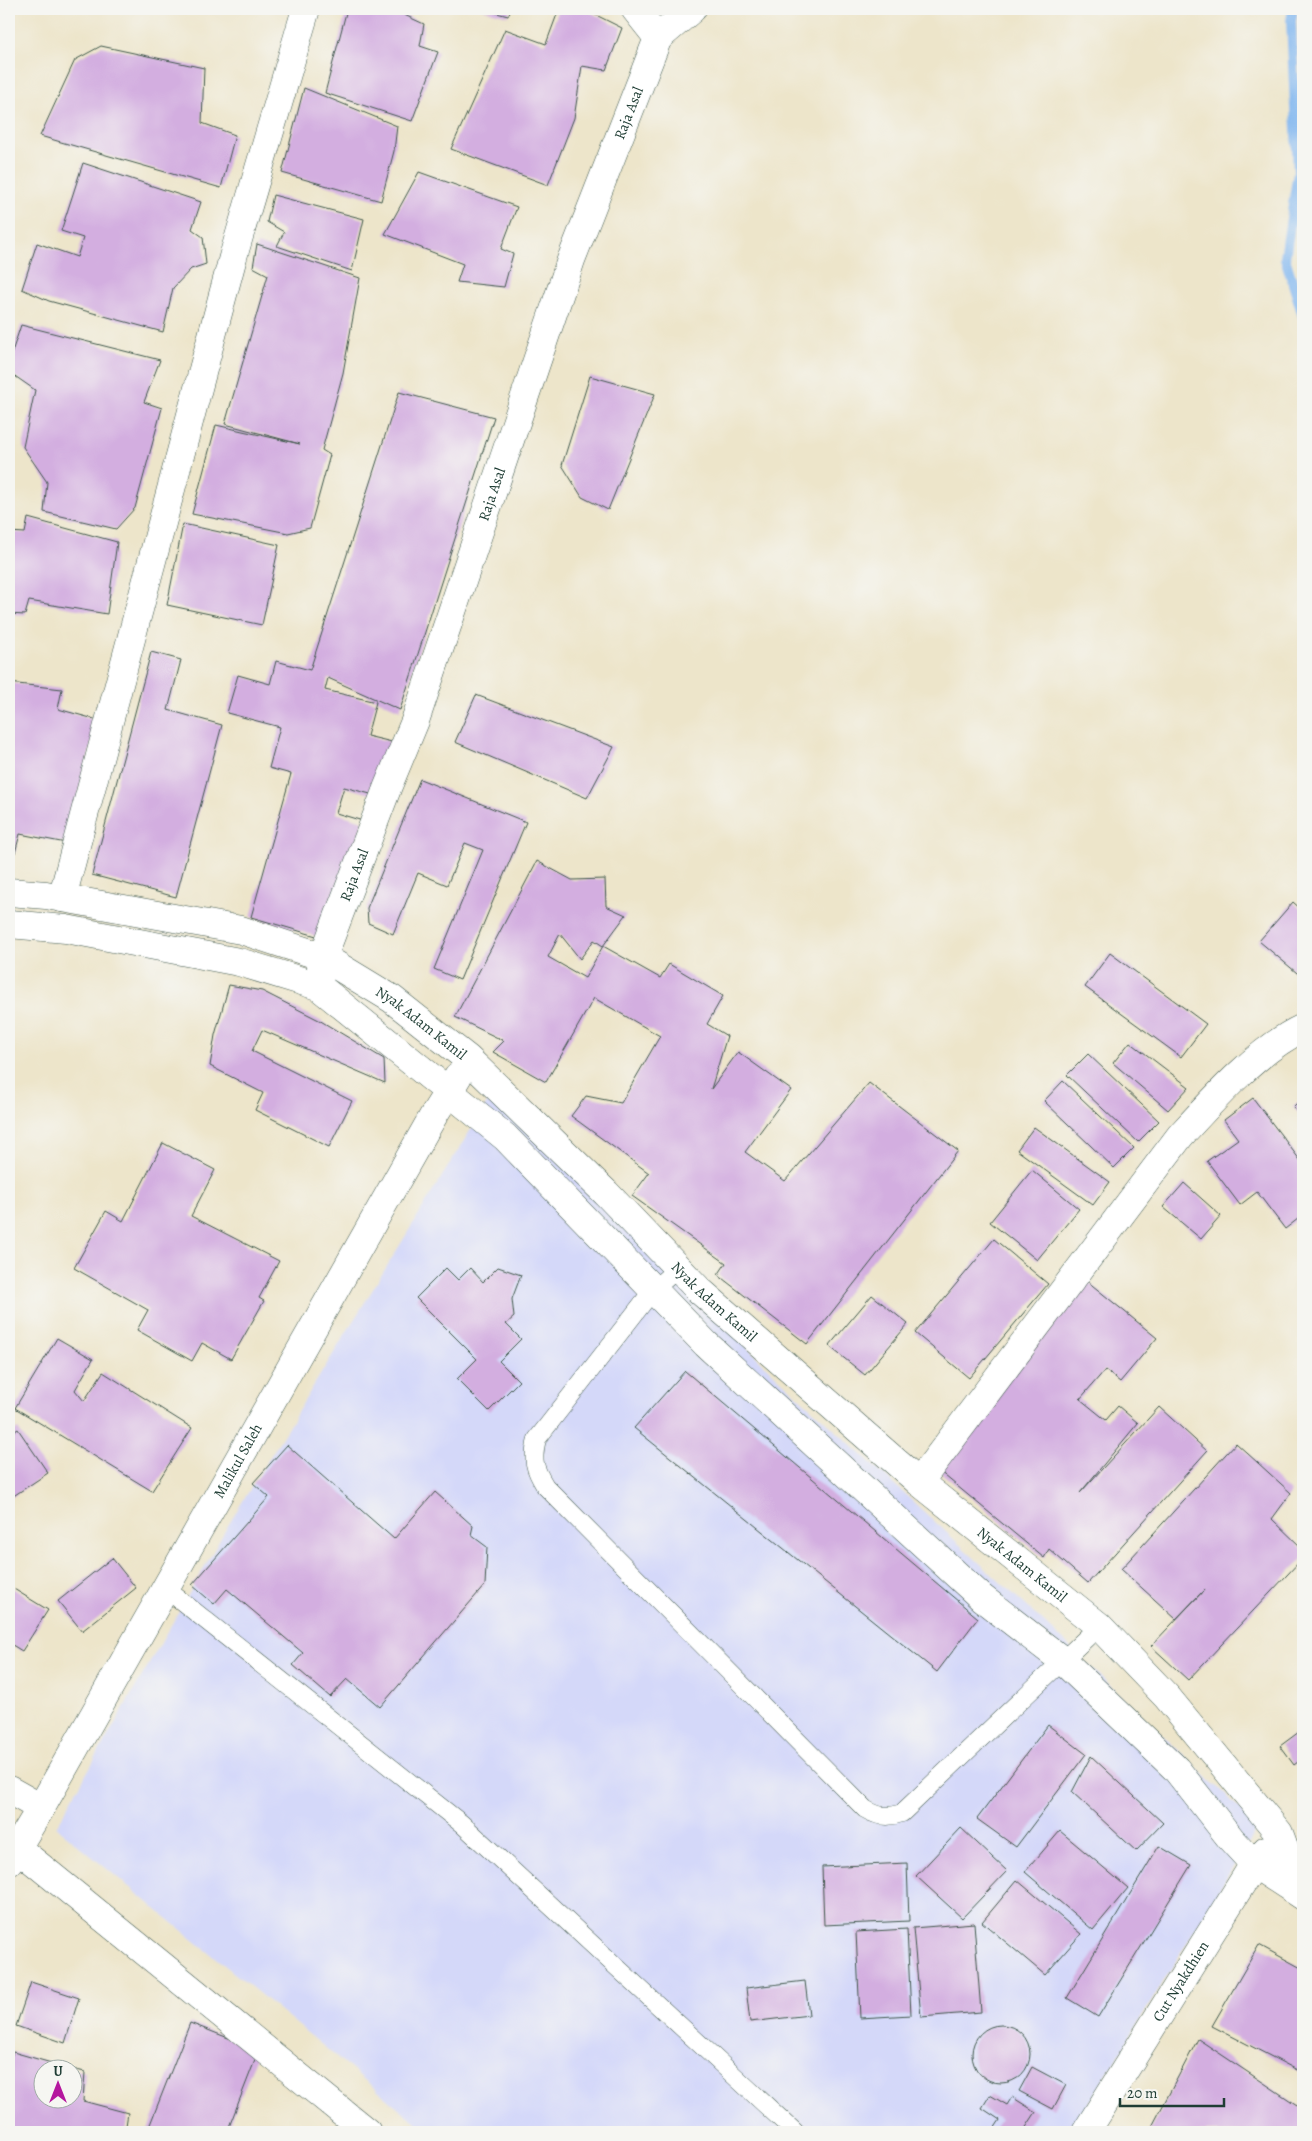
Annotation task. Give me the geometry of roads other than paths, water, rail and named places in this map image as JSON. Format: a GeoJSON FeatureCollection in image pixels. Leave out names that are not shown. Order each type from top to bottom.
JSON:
{"type":"FeatureCollection","features":[{"type":"Feature","properties":{"kind":"street"},"geometry":{"type":"LineString","coordinates":[[62,898],[233,257],[306,9]]}},
{"type":"Feature","properties":{"kind":"street"},"geometry":{"type":"LineString","coordinates":[[635,9],[658,38],[692,9]]}},
{"type":"Feature","properties":{"kind":"street","name":"Raja Asal"},"geometry":{"type":"LineString","coordinates":[[318,986],[323,957],[388,786],[415,721],[571,260],[658,38]]}},
{"type":"Feature","properties":{"kind":"street","name":"Nyak Adam Kamil"},"geometry":{"type":"LineString","coordinates":[[9,892],[62,898],[241,930],[323,957],[392,999],[468,1059],[606,1193],[706,1296],[919,1482],[1099,1626],[1167,1697],[1279,1833],[1303,1895]]}},
{"type":"Feature","properties":{"kind":"street"},"geometry":{"type":"LineString","coordinates":[[153,945],[160,916]]}},
{"type":"Feature","properties":{"kind":"street"},"geometry":{"type":"LineString","coordinates":[[9,924],[66,929],[239,962],[318,986],[505,1137],[706,1344],[982,1598],[1062,1660],[1176,1769],[1231,1839],[1254,1864],[1303,1895]]}},
{"type":"Feature","properties":{"kind":"street"},"geometry":{"type":"LineString","coordinates":[[919,1482],[1180,1136],[1218,1094],[1255,1060],[1303,1028]]}},
{"type":"Feature","properties":{"kind":"street","name":"Malikul Saleh"},"geometry":{"type":"LineString","coordinates":[[12,1854],[41,1808],[435,1113],[468,1059]]}},
{"type":"Feature","properties":{"kind":"street"},"geometry":{"type":"LineString","coordinates":[[9,1790],[41,1808]]}},
{"type":"Feature","properties":{"kind":"street","name":"Cut Nyakdhien"},"geometry":{"type":"LineString","coordinates":[[1086,2132],[1254,1864],[1279,1833]]}},
{"type":"Feature","properties":{"kind":"street"},"geometry":{"type":"LineString","coordinates":[[12,1854],[367,2132]]}},
{"type":"Feature","properties":{"kind":"lane"},"geometry":{"type":"LineString","coordinates":[[678,1268],[654,1290],[537,1439],[533,1454],[535,1471],[545,1486],[865,1809],[879,1816],[891,1817],[902,1813],[1099,1626]]}},
{"type":"Feature","properties":{"kind":"lane"},"geometry":{"type":"LineString","coordinates":[[165,1588],[462,1824],[795,2132]]}},
{"type":"Feature","properties":{"kind":"waterway"},"geometry":{"type":"LineString","coordinates":[[1293,9],[1291,21],[1298,172],[1285,258],[1303,316]]}}]}
